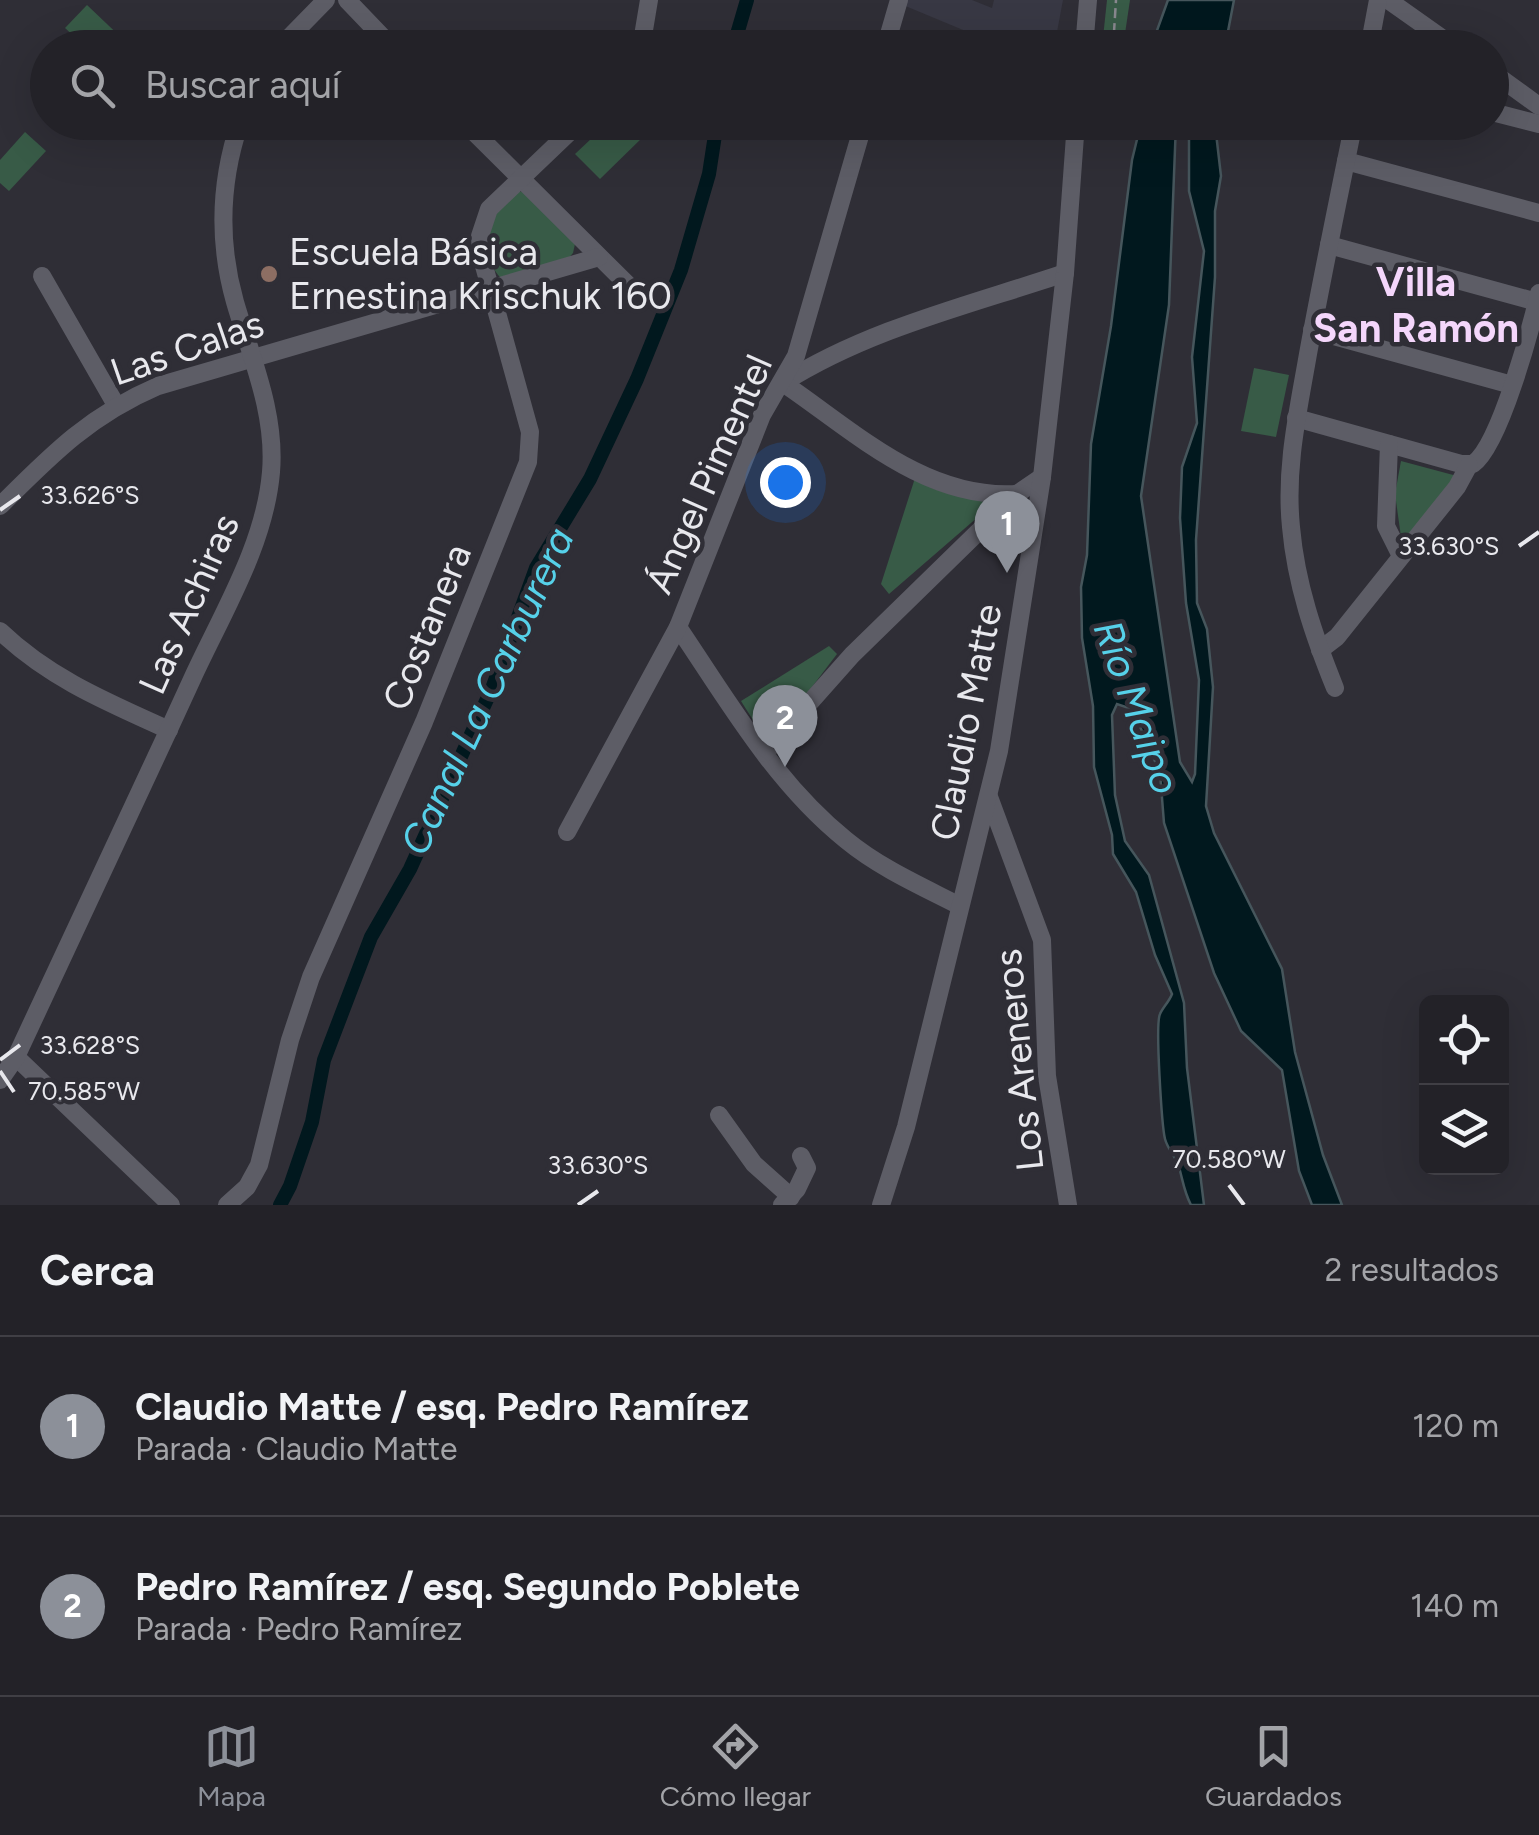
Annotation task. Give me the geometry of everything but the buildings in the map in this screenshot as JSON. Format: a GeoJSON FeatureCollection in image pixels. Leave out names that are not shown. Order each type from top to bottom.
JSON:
{"type":"FeatureCollection","features":[{"type":"Feature","properties":{"kind":"street"},"geometry":{"type":"LineString","coordinates":[[296,30],[326,0]]}},
{"type":"Feature","properties":{"kind":"street"},"geometry":{"type":"LineString","coordinates":[[347,0],[375,30]]}},
{"type":"Feature","properties":{"kind":"street"},"geometry":{"type":"LineString","coordinates":[[645,30],[649,0]]}},
{"type":"Feature","properties":{"kind":"street"},"geometry":{"type":"LineString","coordinates":[[890,30],[898,0]]}},
{"type":"Feature","properties":{"kind":"street"},"geometry":{"type":"LineString","coordinates":[[1086,30],[1088,0]]}},
{"type":"Feature","properties":{"kind":"street"},"geometry":{"type":"LineString","coordinates":[[1372,30],[1378,0]]}},
{"type":"Feature","properties":{"kind":"street"},"geometry":{"type":"LineString","coordinates":[[1388,0],[1430,30]]}},
{"type":"Feature","properties":{"kind":"street"},"geometry":{"type":"LineString","coordinates":[[1509,84],[1539,106]]}},
{"type":"Feature","properties":{"kind":"street"},"geometry":{"type":"LineString","coordinates":[[1509,116],[1539,124]]}},
{"type":"Feature","properties":{"kind":"street","name":"Las Achiras"},"geometry":{"type":"LineString","coordinates":[[0,1080],[16,1056],[168,730],[248,556],[265,510],[272,441],[230,286],[222,228],[228,166],[235,140]]}},
{"type":"Feature","properties":{"kind":"street"},"geometry":{"type":"LineString","coordinates":[[481,140],[632,289]]}},
{"type":"Feature","properties":{"kind":"street","name":"Costanera"},"geometry":{"type":"LineString","coordinates":[[227,1205],[252,1179],[264,1150],[290,1040],[311,977],[424,722],[528,462],[530,432],[480,246],[481,226],[494,202],[561,140]]}},
{"type":"Feature","properties":{"kind":"street","name":"Ángel Pimentel"},"geometry":{"type":"LineString","coordinates":[[567,832],[678,627],[757,425],[796,356],[859,140]]}},
{"type":"Feature","properties":{"kind":"street","name":"Claudio Matte"},"geometry":{"type":"LineString","coordinates":[[881,1205],[906,1128],[989,797],[1042,477],[1065,273],[1075,140]]}},
{"type":"Feature","properties":{"kind":"street"},"geometry":{"type":"LineString","coordinates":[[1335,688],[1305,605],[1291,527],[1290,475],[1296,418],[1350,140]]}},
{"type":"Feature","properties":{"kind":"street"},"geometry":{"type":"LineString","coordinates":[[1346,161],[1539,213]]}},
{"type":"Feature","properties":{"kind":"street"},"geometry":{"type":"LineString","coordinates":[[1320,650],[1334,641],[1457,487],[1471,464],[1484,453],[1512,385],[1538,297],[1329,245]]}},
{"type":"Feature","properties":{"kind":"street","name":"Las Calas"},"geometry":{"type":"LineString","coordinates":[[0,506],[68,439],[116,405],[178,378],[599,257]]}},
{"type":"Feature","properties":{"kind":"street"},"geometry":{"type":"LineString","coordinates":[[1017,494],[973,494],[932,482],[783,383],[813,364],[873,337],[1065,273]]}},
{"type":"Feature","properties":{"kind":"street"},"geometry":{"type":"LineString","coordinates":[[42,276],[116,405]]}},
{"type":"Feature","properties":{"kind":"street"},"geometry":{"type":"LineString","coordinates":[[1312,330],[1512,385]]}},
{"type":"Feature","properties":{"kind":"street"},"geometry":{"type":"LineString","coordinates":[[1296,418],[1471,464]]}},
{"type":"Feature","properties":{"kind":"street"},"geometry":{"type":"LineString","coordinates":[[1390,444],[1386,526],[1401,556]]}},
{"type":"Feature","properties":{"kind":"street"},"geometry":{"type":"LineString","coordinates":[[765,753],[852,655],[1017,494],[1042,477]]}},
{"type":"Feature","properties":{"kind":"street"},"geometry":{"type":"LineString","coordinates":[[678,627],[765,753],[814,812],[883,866],[960,906]]}},
{"type":"Feature","properties":{"kind":"street"},"geometry":{"type":"LineString","coordinates":[[0,631],[64,681],[168,730]]}},
{"type":"Feature","properties":{"kind":"street","name":"Los Areneros"},"geometry":{"type":"LineString","coordinates":[[989,797],[1042,940],[1047,1076],[1068,1205]]}},
{"type":"Feature","properties":{"kind":"street"},"geometry":{"type":"LineString","coordinates":[[16,1056],[171,1205]]}},
{"type":"Feature","properties":{"kind":"street"},"geometry":{"type":"LineString","coordinates":[[719,1116],[786,1201],[806,1168],[801,1156]]}},
{"type":"Feature","properties":{"kind":"street"},"geometry":{"type":"LineString","coordinates":[[1053,1205],[1062,1173]]}},
{"type":"Feature","properties":{"kind":"path"},"geometry":{"type":"LineString","coordinates":[[1114,30],[1116,0]]}},
{"type":"Feature","properties":{"kind":"shaded area"},"geometry":{"type":"Polygon","coordinates":[[[904,0],[972,0],[992,8],[994,0],[1063,0],[1057,30],[963,30],[903,5],[904,0]]]}},
{"type":"Feature","properties":{"kind":"green space"},"geometry":{"type":"Polygon","coordinates":[[[1107,0],[1130,0],[1126,30],[1104,30],[1107,0]]]}},
{"type":"Feature","properties":{"kind":"green space"},"geometry":{"type":"Polygon","coordinates":[[[87,5],[113,30],[67,30],[87,5]]]}},
{"type":"Feature","properties":{"kind":"green space"},"geometry":{"type":"Polygon","coordinates":[[[25,132],[46,151],[9,191],[0,183],[0,160],[25,132]]]}},
{"type":"Feature","properties":{"kind":"green space"},"geometry":{"type":"Polygon","coordinates":[[[590,140],[640,140],[600,179],[575,154],[590,140]]]}},
{"type":"Feature","properties":{"kind":"green space"},"geometry":{"type":"Polygon","coordinates":[[[523,191],[575,244],[573,253],[567,260],[503,280],[490,257],[489,229],[500,204],[523,191]]]}},
{"type":"Feature","properties":{"kind":"green space"},"geometry":{"type":"Polygon","coordinates":[[[1254,368],[1289,375],[1276,437],[1241,431],[1254,368]]]}},
{"type":"Feature","properties":{"kind":"green space"},"geometry":{"type":"Polygon","coordinates":[[[1401,461],[1457,476],[1402,544],[1395,494],[1401,461]]]}},
{"type":"Feature","properties":{"kind":"green space"},"geometry":{"type":"Polygon","coordinates":[[[915,478],[934,489],[987,501],[986,510],[889,594],[881,584],[915,478]]]}},
{"type":"Feature","properties":{"kind":"green space"},"geometry":{"type":"Polygon","coordinates":[[[829,646],[837,654],[777,733],[763,736],[741,701],[829,646]]]}},
{"type":"Feature","properties":{"kind":"water"},"geometry":{"type":"Polygon","coordinates":[[[1168,0],[1234,0],[1228,30],[1157,30],[1168,0]]]}},
{"type":"Feature","properties":{"kind":"water","name":"Río Maipo"},"geometry":{"type":"Polygon","coordinates":[[[1137,140],[1175,140],[1169,305],[1141,496],[1180,762],[1192,782],[1199,680],[1186,603],[1180,518],[1182,467],[1197,423],[1192,357],[1204,251],[1189,191],[1189,140],[1217,140],[1221,176],[1215,211],[1215,277],[1196,540],[1197,603],[1207,629],[1213,687],[1206,806],[1214,833],[1282,969],[1295,1052],[1323,1155],[1342,1205],[1312,1205],[1299,1171],[1282,1070],[1241,1031],[1214,973],[1164,823],[1160,773],[1135,715],[1117,704],[1112,715],[1115,795],[1125,841],[1149,875],[1184,1003],[1187,1068],[1204,1205],[1191,1205],[1178,1163],[1165,1139],[1159,1022],[1172,994],[1155,955],[1136,892],[1113,854],[1112,835],[1094,767],[1093,706],[1082,638],[1081,587],[1087,555],[1091,444],[1137,140]]]}},
{"type":"Feature","properties":{"kind":"waterway","name":"Canal La Carburera"},"geometry":{"type":"LineString","coordinates":[[738,30],[747,0]]}},
{"type":"Feature","properties":{"kind":"waterway","name":"Canal La Carburera"},"geometry":{"type":"LineString","coordinates":[[280,1205],[312,1122],[324,1060],[371,937],[410,869],[493,686],[536,568],[590,479],[637,379],[681,270],[709,174],[714,140]]}},
{"type":"Feature","properties":{"kind":"place","name":"Escuela Básica Ernestina Krischuk 160"},"geometry":{"type":"Point","coordinates":[269,274]}},
{"type":"Feature","properties":{"kind":"place","name":"Claudio Matte / esq. Pedro Ramírez"},"geometry":{"type":"Point","coordinates":[1007,573]}},
{"type":"Feature","properties":{"kind":"place","name":"Pedro Ramírez / esq. Segundo Poblete"},"geometry":{"type":"Point","coordinates":[785,767]}},
{"type":"Feature","properties":{"kind":"district","name":"Villa San Ramón"},"geometry":{"type":"Point","coordinates":[1416,305]}}]}
